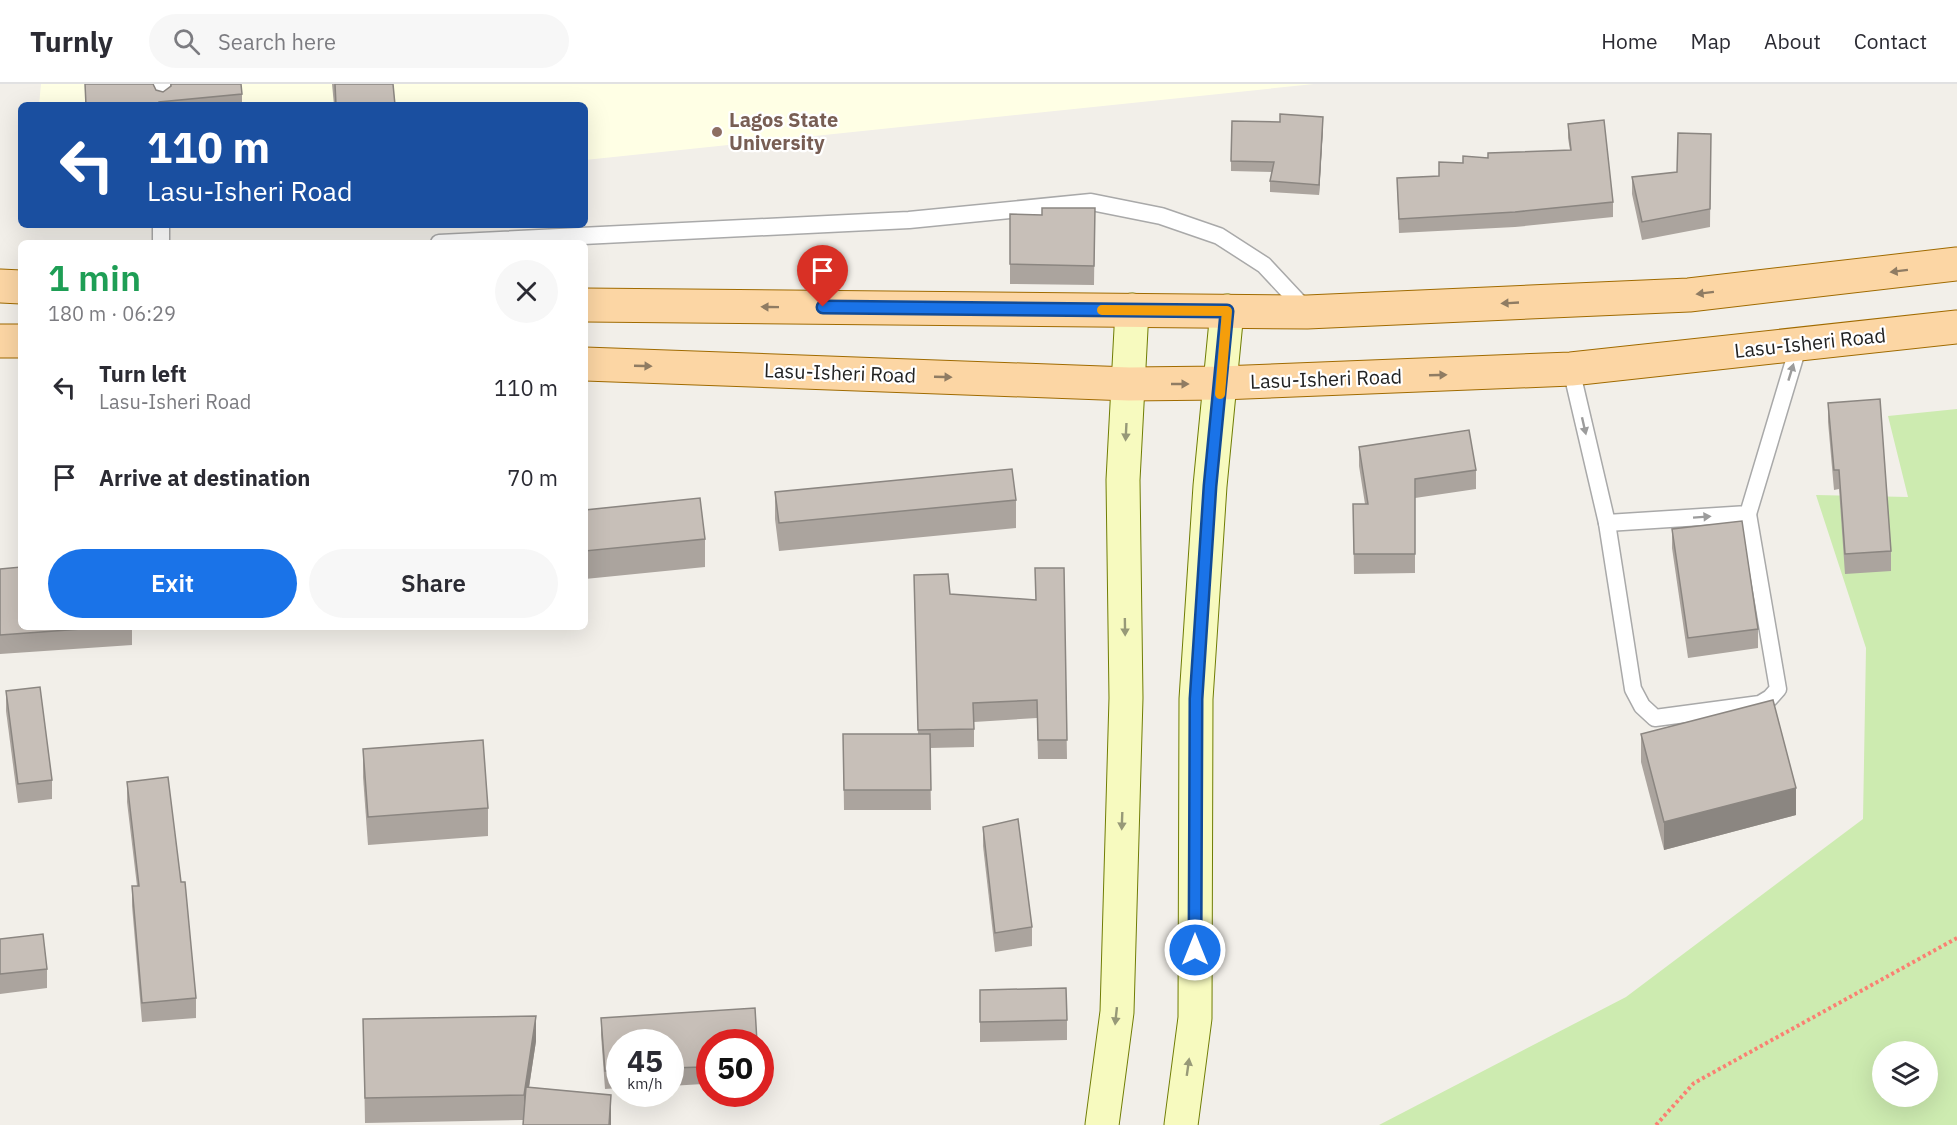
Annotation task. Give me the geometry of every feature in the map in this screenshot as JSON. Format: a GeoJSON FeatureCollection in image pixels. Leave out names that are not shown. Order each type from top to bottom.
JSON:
{"type":"FeatureCollection","features":[{"type":"Feature","properties":{"kind":"main road"},"geometry":{"type":"LineString","coordinates":[[588,305],[1307,312],[1689,295],[1957,264]]}},
{"type":"Feature","properties":{"kind":"main road"},"geometry":{"type":"LineString","coordinates":[[0,286],[18,287]]}},
{"type":"Feature","properties":{"kind":"main road"},"geometry":{"type":"LineString","coordinates":[[1102,1125],[1117,1012],[1126,698],[1123,480],[1132,310]]}},
{"type":"Feature","properties":{"kind":"main road"},"geometry":{"type":"LineString","coordinates":[[1181,1125],[1195,1018],[1196,699],[1210,486],[1227,311]]}},
{"type":"Feature","properties":{"kind":"main road","name":"Lasu-Isheri Road"},"geometry":{"type":"LineString","coordinates":[[588,364],[1129,384],[1221,383],[1571,369],[1957,327]]}},
{"type":"Feature","properties":{"kind":"main road"},"geometry":{"type":"LineString","coordinates":[[0,341],[18,342]]}},
{"type":"Feature","properties":{"kind":"lane"},"geometry":{"type":"LineString","coordinates":[[162,84],[162,102]]}},
{"type":"Feature","properties":{"kind":"lane"},"geometry":{"type":"LineString","coordinates":[[500,240],[909,220],[1091,202],[1161,216],[1219,236],[1264,265],[1307,312]]}},
{"type":"Feature","properties":{"kind":"lane"},"geometry":{"type":"LineString","coordinates":[[1571,369],[1607,523],[1633,689],[1642,706],[1655,718],[1760,704],[1778,689],[1748,514],[1799,344]]}},
{"type":"Feature","properties":{"kind":"lane"},"geometry":{"type":"LineString","coordinates":[[1607,523],[1748,514]]}},
{"type":"Feature","properties":{"kind":"path"},"geometry":{"type":"LineString","coordinates":[[1656,1125],[1694,1083],[1957,938]]}},
{"type":"Feature","properties":{"kind":"shaded area","name":"Lagos State University"},"geometry":{"type":"Polygon","coordinates":[[[41,84],[1314,84],[588,160],[588,102],[39,102],[41,84]]]}},
{"type":"Feature","properties":{"kind":"green space"},"geometry":{"type":"Polygon","coordinates":[[[1957,409],[1957,1125],[1379,1125],[1626,997],[1863,819],[1866,648],[1816,495],[1908,497],[1888,416],[1957,409]]]}},
{"type":"Feature","properties":{"kind":"building"},"geometry":{"type":"Polygon","coordinates":[[[85,84],[153,84],[156,90],[163,92],[171,84],[241,84],[242,94],[159,102],[86,102],[85,84]]]}},
{"type":"Feature","properties":{"kind":"building"},"geometry":{"type":"Polygon","coordinates":[[[335,84],[393,84],[395,102],[336,102],[335,84]]]}},
{"type":"Feature","properties":{"kind":"building"},"geometry":{"type":"Polygon","coordinates":[[[1280,114],[1323,117],[1319,185],[1270,181],[1274,162],[1231,161],[1232,121],[1280,122],[1280,114]]]}},
{"type":"Feature","properties":{"kind":"building"},"geometry":{"type":"Polygon","coordinates":[[[1604,120],[1613,202],[1515,212],[1399,219],[1397,178],[1439,176],[1439,162],[1463,163],[1463,156],[1488,158],[1488,153],[1571,150],[1568,124],[1604,120]]]}},
{"type":"Feature","properties":{"kind":"building"},"geometry":{"type":"Polygon","coordinates":[[[1678,133],[1711,134],[1710,209],[1642,222],[1632,177],[1677,172],[1678,133]]]}},
{"type":"Feature","properties":{"kind":"building"},"geometry":{"type":"Polygon","coordinates":[[[1042,208],[1095,208],[1094,266],[1010,264],[1010,214],[1042,215],[1042,208]]]}},
{"type":"Feature","properties":{"kind":"building"},"geometry":{"type":"Polygon","coordinates":[[[1880,399],[1891,551],[1845,554],[1839,470],[1834,470],[1828,403],[1880,399]]]}},
{"type":"Feature","properties":{"kind":"building"},"geometry":{"type":"Polygon","coordinates":[[[1469,430],[1476,470],[1415,479],[1415,554],[1354,554],[1353,504],[1368,504],[1359,447],[1469,430]]]}},
{"type":"Feature","properties":{"kind":"building"},"geometry":{"type":"Polygon","coordinates":[[[1012,469],[1016,500],[779,523],[775,492],[1012,469]]]}},
{"type":"Feature","properties":{"kind":"building"},"geometry":{"type":"Polygon","coordinates":[[[700,498],[705,539],[588,551],[588,510],[700,498]]]}},
{"type":"Feature","properties":{"kind":"building"},"geometry":{"type":"Polygon","coordinates":[[[1742,521],[1758,629],[1688,638],[1672,529],[1742,521]]]}},
{"type":"Feature","properties":{"kind":"building"},"geometry":{"type":"Polygon","coordinates":[[[18,567],[18,630],[68,630],[0,635],[0,569],[18,567]]]}},
{"type":"Feature","properties":{"kind":"building"},"geometry":{"type":"Polygon","coordinates":[[[1035,568],[1064,568],[1067,740],[1038,740],[1037,700],[973,703],[974,729],[918,730],[914,575],[948,574],[950,594],[1036,600],[1035,568]]]}},
{"type":"Feature","properties":{"kind":"building"},"geometry":{"type":"Polygon","coordinates":[[[40,687],[52,780],[18,784],[6,691],[40,687]]]}},
{"type":"Feature","properties":{"kind":"building"},"geometry":{"type":"Polygon","coordinates":[[[1773,700],[1796,788],[1664,822],[1641,734],[1773,700]]]}},
{"type":"Feature","properties":{"kind":"building"},"geometry":{"type":"Polygon","coordinates":[[[843,734],[930,734],[931,790],[844,790],[843,734]]]}},
{"type":"Feature","properties":{"kind":"building"},"geometry":{"type":"Polygon","coordinates":[[[483,740],[488,808],[368,817],[363,749],[483,740]]]}},
{"type":"Feature","properties":{"kind":"building"},"geometry":{"type":"Polygon","coordinates":[[[168,777],[181,882],[185,882],[196,998],[142,1003],[132,886],[139,886],[127,782],[168,777]]]}},
{"type":"Feature","properties":{"kind":"building"},"geometry":{"type":"Polygon","coordinates":[[[1018,819],[1032,927],[995,933],[983,827],[1018,819]]]}},
{"type":"Feature","properties":{"kind":"building"},"geometry":{"type":"Polygon","coordinates":[[[43,934],[47,969],[0,974],[0,939],[43,934]]]}},
{"type":"Feature","properties":{"kind":"building"},"geometry":{"type":"Polygon","coordinates":[[[1066,988],[1067,1020],[980,1022],[980,990],[1066,988]]]}},
{"type":"Feature","properties":{"kind":"building"},"geometry":{"type":"Polygon","coordinates":[[[755,1008],[756,1029],[696,1029],[696,1067],[684,1068],[684,1029],[606,1029],[605,1071],[601,1018],[755,1008]]]}},
{"type":"Feature","properties":{"kind":"building"},"geometry":{"type":"Polygon","coordinates":[[[536,1016],[524,1095],[365,1098],[363,1019],[536,1016]]]}},
{"type":"Feature","properties":{"kind":"building"},"geometry":{"type":"Polygon","coordinates":[[[526,1087],[606,1095],[606,1107],[610,1107],[609,1125],[523,1125],[526,1087]]]}},
{"type":"Feature","properties":{"kind":"slow traffic"},"geometry":{"type":"LineString","coordinates":[[1102,310],[1227,311],[1220,394]]}},
{"type":"Feature","properties":{"kind":"place","name":"Lagos State University"},"geometry":{"type":"Point","coordinates":[717,132]}},
{"type":"Feature","properties":{"kind":"route"},"geometry":{"type":"LineString","coordinates":[[823,307],[1227,311],[1210,486],[1196,699],[1195,950]]}}]}
